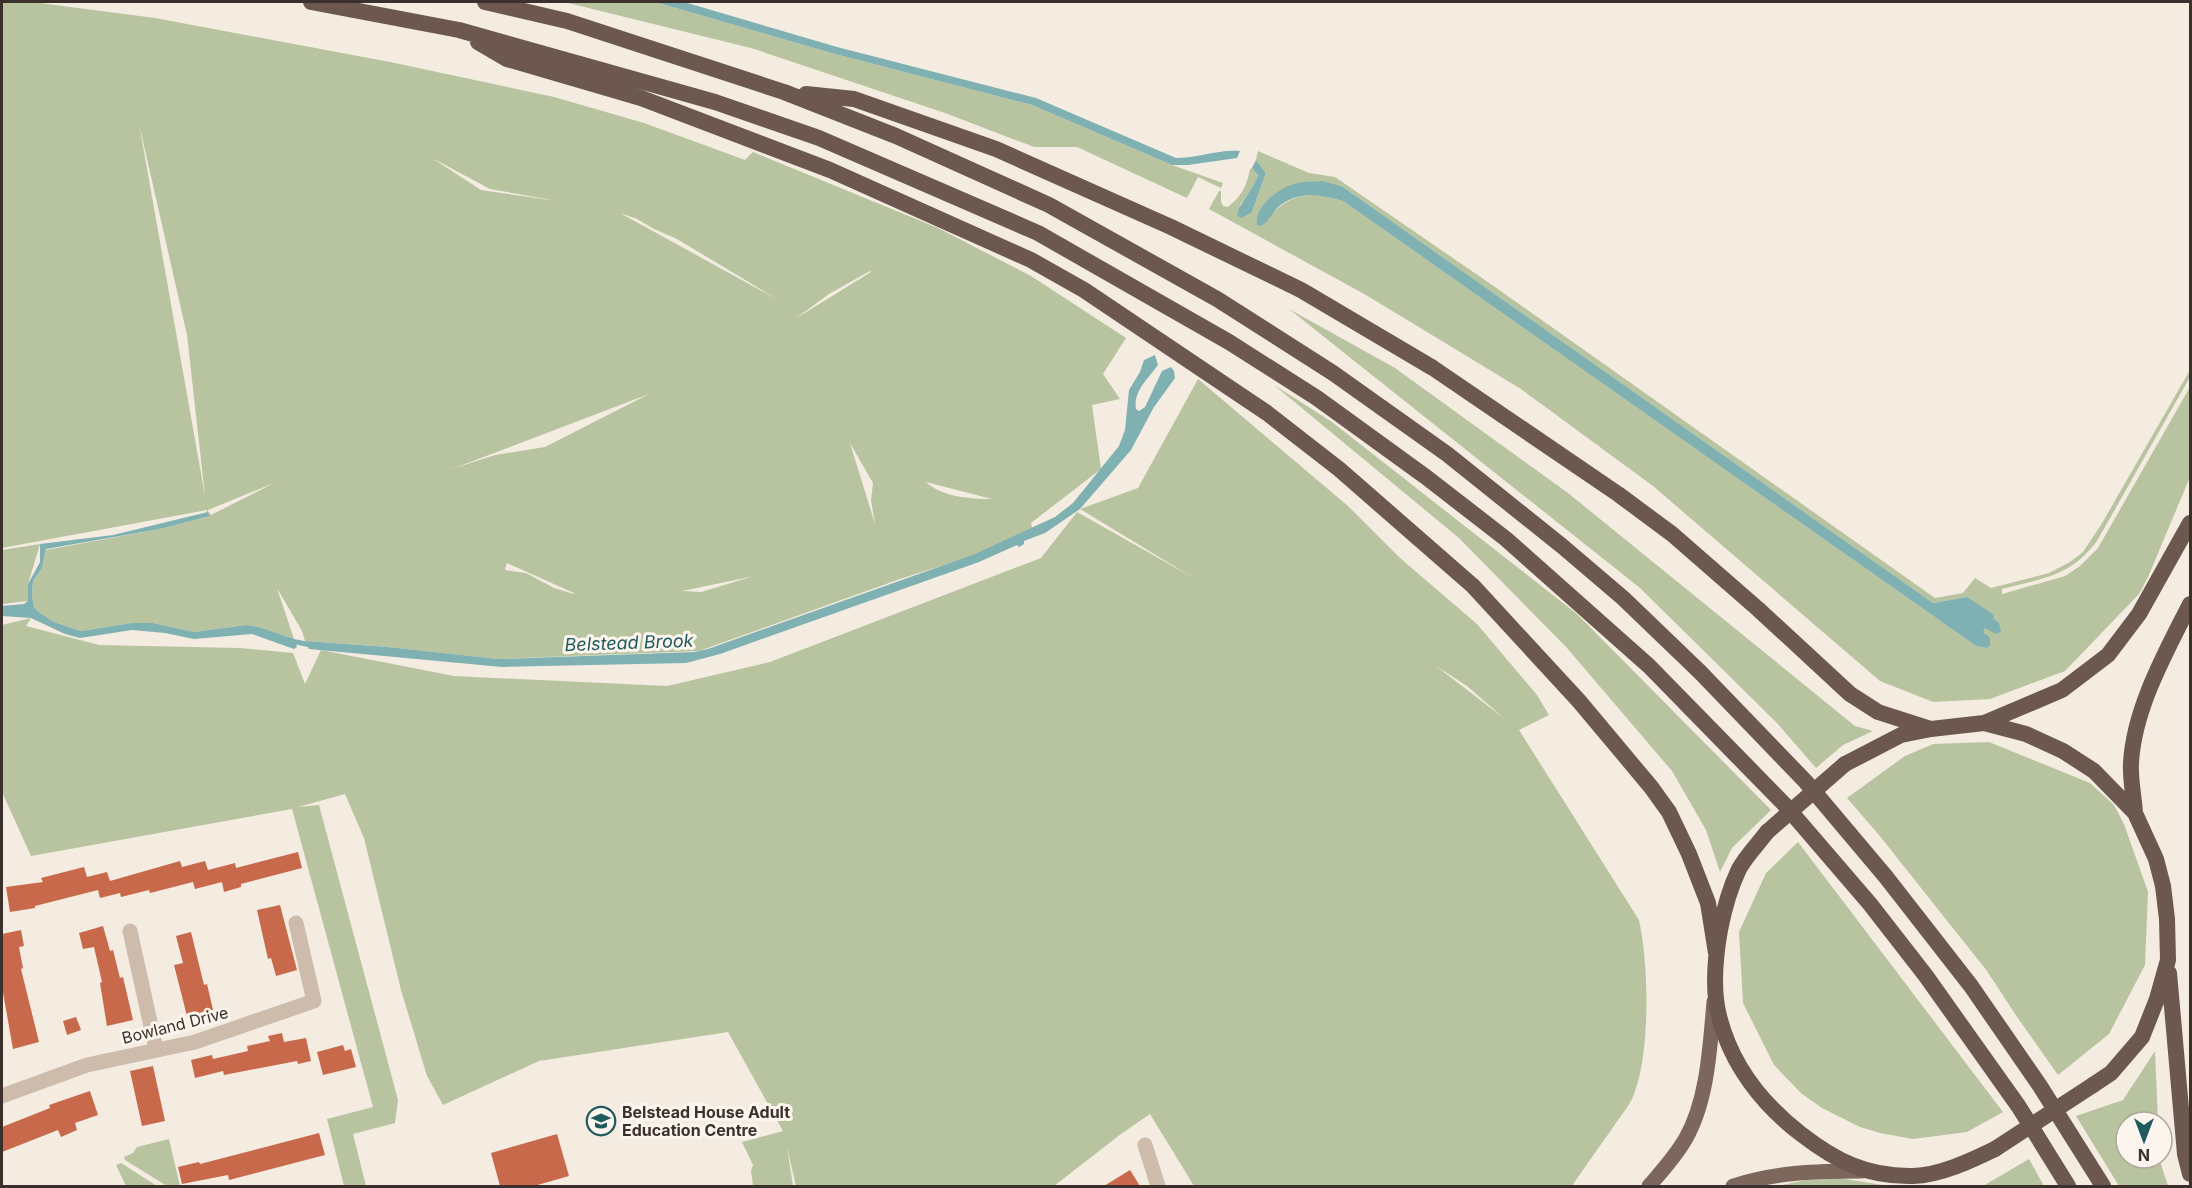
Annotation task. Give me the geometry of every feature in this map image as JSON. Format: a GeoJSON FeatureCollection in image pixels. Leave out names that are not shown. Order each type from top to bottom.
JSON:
{"type":"FeatureCollection","features":[{"type":"Feature","properties":{"kind":"highway"},"geometry":{"type":"LineString","coordinates":[[311,2],[459,30],[715,102],[819,138],[1038,233],[1229,342],[1317,398],[1417,470],[1506,539],[1649,666],[1784,804],[1870,904],[1926,976],[2019,1107],[2068,1186]]}},
{"type":"Feature","properties":{"kind":"highway"},"geometry":{"type":"LineString","coordinates":[[485,2],[567,21],[784,92],[896,136],[1049,205],[1217,299],[1383,408],[1447,454],[1623,598],[1700,672],[1813,790],[1886,877],[1971,986],[2040,1086],[2103,1186]]}},
{"type":"Feature","properties":{"kind":"highway"},"geometry":{"type":"LineString","coordinates":[[459,30],[507,59],[641,98],[830,170],[1031,260],[1101,300],[1267,413],[1339,469],[1473,586],[1579,701],[1669,812],[1689,854],[1708,903],[1716,953],[1719,1016],[1745,1076],[1756,1091],[1768,1105],[1821,1149],[1862,1171],[1882,1175],[1911,1186]]}},
{"type":"Feature","properties":{"kind":"highway"},"geometry":{"type":"LineString","coordinates":[[784,92],[855,99],[996,149],[1171,227],[1301,290],[1432,368],[1618,494],[1680,542],[1758,609],[1850,694],[1878,712],[1931,729]]}},
{"type":"Feature","properties":{"kind":"highway"},"geometry":{"type":"LineString","coordinates":[[1716,953],[1724,909],[1740,868],[1767,832],[1845,764],[1901,735],[1984,723],[2062,690],[2108,655],[2139,614],[2190,523]]}},
{"type":"Feature","properties":{"kind":"highway"},"geometry":{"type":"LineString","coordinates":[[2135,813],[2131,763],[2138,722],[2160,664],[2190,604]]}},
{"type":"Feature","properties":{"kind":"highway"},"geometry":{"type":"LineString","coordinates":[[1984,723],[2026,734],[2063,751],[2094,771],[2135,813],[2156,859],[2163,886],[2186,1154],[2190,1174]]}},
{"type":"Feature","properties":{"kind":"highway"},"geometry":{"type":"LineString","coordinates":[[1882,1175],[1916,1176],[1961,1165],[1995,1149],[2111,1073],[2142,1037],[2157,999],[2168,960]]}},
{"type":"Feature","properties":{"kind":"main road"},"geometry":{"type":"LineString","coordinates":[[1649,1186],[1687,1137],[1694,1118],[1705,1079],[1716,987]]}},
{"type":"Feature","properties":{"kind":"main road"},"geometry":{"type":"LineString","coordinates":[[1733,1186],[1778,1175],[1814,1171],[1862,1171]]}},
{"type":"Feature","properties":{"kind":"street","name":"Bowland Drive"},"geometry":{"type":"LineString","coordinates":[[2,1096],[87,1065],[195,1042],[314,1001],[296,923]]}},
{"type":"Feature","properties":{"kind":"street"},"geometry":{"type":"LineString","coordinates":[[130,931],[156,1049]]}},
{"type":"Feature","properties":{"kind":"street"},"geometry":{"type":"LineString","coordinates":[[1145,1145],[1158,1186]]}},
{"type":"Feature","properties":{"kind":"green space"},"geometry":{"type":"Polygon","coordinates":[[[2,2],[32,2],[155,18],[390,62],[554,97],[644,123],[745,160],[753,152],[938,228],[1031,276],[1126,338],[1103,374],[1120,399],[1092,405],[1101,469],[1031,523],[1032,528],[972,556],[900,579],[699,651],[498,659],[305,641],[302,631],[277,588],[294,639],[246,625],[194,632],[153,623],[131,623],[81,631],[54,622],[38,613],[34,607],[33,581],[42,568],[46,550],[160,529],[206,517],[207,510],[2,548],[2,2]],[[140,128],[205,496],[187,335],[140,128]],[[432,158],[481,190],[557,201],[490,189],[432,158]],[[620,213],[780,301],[677,239],[620,213]],[[871,272],[829,294],[795,319],[871,272]],[[649,394],[452,469],[495,455],[545,447],[649,394]],[[850,443],[875,524],[871,500],[873,483],[850,443]],[[926,482],[940,491],[966,498],[992,499],[926,482]],[[274,483],[208,510],[211,515],[274,483]],[[507,563],[505,570],[526,573],[554,588],[574,594],[507,563]],[[751,577],[682,591],[701,592],[751,577]]]}},
{"type":"Feature","properties":{"kind":"green space"},"geometry":{"type":"Polygon","coordinates":[[[564,2],[655,2],[835,54],[1032,105],[1172,165],[1223,183],[1221,188],[1198,177],[1187,198],[1077,147],[1034,147],[945,113],[751,48],[564,2]]]}},
{"type":"Feature","properties":{"kind":"green space"},"geometry":{"type":"Polygon","coordinates":[[[1258,151],[1309,173],[1335,177],[1495,287],[1935,598],[1963,593],[1975,578],[1991,588],[2049,573],[2083,552],[2101,525],[2190,370],[2190,377],[2097,541],[2087,553],[2066,569],[2002,589],[2002,594],[2065,576],[2080,566],[2098,548],[2190,387],[2190,477],[2139,594],[2065,671],[1990,699],[1933,702],[1880,681],[1653,486],[1521,389],[1366,295],[1209,209],[1219,191],[1221,191],[1223,206],[1228,207],[1233,203],[1243,190],[1252,168],[1258,175],[1240,205],[1252,212],[1266,173],[1256,160],[1258,151]],[[1297,183],[1270,215],[1287,201],[1304,196],[1322,196],[1343,201],[1976,646],[1987,648],[1982,632],[1985,628],[1967,597],[1933,603],[1343,187],[1297,183]]]}},
{"type":"Feature","properties":{"kind":"green space"},"geometry":{"type":"Polygon","coordinates":[[[1289,309],[1395,368],[1568,493],[1855,726],[1873,731],[1843,745],[1816,768],[1777,723],[1640,588],[1289,309]]]}},
{"type":"Feature","properties":{"kind":"green space"},"geometry":{"type":"Polygon","coordinates":[[[1198,379],[1348,506],[1400,558],[1477,624],[1537,695],[1549,715],[1519,730],[1639,920],[1645,961],[1645,1036],[1638,1081],[1628,1106],[1572,1186],[1194,1186],[1150,1114],[1054,1186],[796,1186],[787,1147],[793,1186],[753,1186],[751,1171],[753,1165],[742,1142],[783,1131],[728,1032],[539,1061],[443,1105],[427,1076],[401,990],[364,838],[345,794],[298,807],[319,805],[398,1100],[395,1123],[353,1134],[366,1186],[344,1186],[327,1119],[373,1107],[292,809],[31,856],[2,792],[2,625],[31,618],[26,626],[99,645],[240,648],[293,653],[305,684],[321,650],[454,676],[667,686],[770,662],[1041,558],[1077,512],[1192,577],[1080,509],[1138,488],[1198,379]],[[1436,666],[1505,719],[1467,686],[1436,666]]]}},
{"type":"Feature","properties":{"kind":"green space"},"geometry":{"type":"Polygon","coordinates":[[[1274,385],[1332,422],[1577,614],[1771,810],[1732,848],[1720,872],[1706,830],[1672,771],[1567,648],[1459,538],[1274,385]]]}},
{"type":"Feature","properties":{"kind":"green space"},"geometry":{"type":"Polygon","coordinates":[[[40,544],[28,584],[28,601],[2,604],[2,550],[40,544]]]}},
{"type":"Feature","properties":{"kind":"green space"},"geometry":{"type":"Polygon","coordinates":[[[1989,742],[2090,783],[2114,805],[2124,824],[2148,892],[2145,965],[2109,1034],[2058,1075],[1987,971],[1847,798],[1905,756],[1933,744],[1989,742]]]}},
{"type":"Feature","properties":{"kind":"green space"},"geometry":{"type":"Polygon","coordinates":[[[1798,842],[2003,1112],[1967,1132],[1913,1139],[1880,1133],[1860,1127],[1822,1108],[1802,1094],[1774,1065],[1743,1003],[1739,932],[1766,873],[1798,842]]]}},
{"type":"Feature","properties":{"kind":"green space"},"geometry":{"type":"Polygon","coordinates":[[[2155,1051],[2157,1110],[2114,1110],[2114,1170],[2163,1170],[2168,1186],[2119,1186],[2076,1116],[2123,1100],[2155,1051]]]}},
{"type":"Feature","properties":{"kind":"green space"},"geometry":{"type":"Polygon","coordinates":[[[169,1139],[180,1186],[167,1186],[125,1160],[124,1157],[133,1153],[137,1147],[169,1139]]]}},
{"type":"Feature","properties":{"kind":"green space"},"geometry":{"type":"Polygon","coordinates":[[[2029,1159],[2044,1186],[1983,1186],[2029,1159]]]}},
{"type":"Feature","properties":{"kind":"green space"},"geometry":{"type":"Polygon","coordinates":[[[121,1163],[157,1186],[126,1186],[116,1165],[121,1163]]]}},
{"type":"Feature","properties":{"kind":"green space"},"geometry":{"type":"Polygon","coordinates":[[[1826,1176],[1889,1186],[1777,1186],[1826,1176]]]}},
{"type":"Feature","properties":{"kind":"water"},"geometry":{"type":"Polygon","coordinates":[[[655,2],[684,2],[837,47],[1036,98],[1176,158],[1240,151],[1237,158],[1172,165],[1032,105],[835,54],[655,2]]]}},
{"type":"Feature","properties":{"kind":"water"},"geometry":{"type":"Polygon","coordinates":[[[1256,160],[1266,173],[1252,212],[1241,218],[1237,215],[1258,175],[1252,168],[1256,160]]]}},
{"type":"Feature","properties":{"kind":"water"},"geometry":{"type":"Polygon","coordinates":[[[1323,181],[1343,187],[1933,603],[1967,597],[1994,615],[1993,618],[1999,623],[2001,632],[1996,634],[1985,628],[1983,632],[1990,638],[1990,645],[1987,648],[1976,646],[1343,201],[1317,195],[1300,196],[1284,203],[1261,226],[1257,225],[1257,218],[1264,204],[1284,188],[1298,183],[1323,181]]]}},
{"type":"Feature","properties":{"kind":"water"},"geometry":{"type":"Polygon","coordinates":[[[1155,355],[1158,365],[1139,391],[1136,409],[1139,411],[1145,407],[1162,371],[1171,367],[1175,378],[1154,407],[1131,450],[1080,509],[1045,533],[1024,541],[1024,544],[1019,547],[1017,545],[979,562],[720,654],[686,663],[502,667],[309,649],[305,641],[498,659],[694,652],[708,649],[975,554],[1055,517],[1073,503],[1119,446],[1125,430],[1129,390],[1144,360],[1155,355]]]}},
{"type":"Feature","properties":{"kind":"water"},"geometry":{"type":"Polygon","coordinates":[[[208,512],[209,516],[160,529],[46,549],[42,568],[33,581],[34,607],[54,622],[81,631],[131,623],[153,623],[194,632],[246,625],[294,639],[297,647],[294,649],[252,634],[194,639],[132,630],[80,638],[65,634],[31,618],[2,616],[2,606],[24,604],[28,601],[28,584],[40,562],[40,544],[113,535],[208,512]]]}},
{"type":"Feature","properties":{"kind":"building"},"geometry":{"type":"Polygon","coordinates":[[[298,852],[302,868],[241,884],[241,887],[224,892],[222,882],[195,889],[193,882],[150,893],[149,890],[121,897],[120,893],[100,898],[98,890],[35,906],[35,908],[10,912],[6,887],[43,882],[41,878],[84,867],[87,877],[107,872],[110,881],[180,861],[182,867],[205,861],[208,870],[235,863],[236,868],[298,852]]]}},
{"type":"Feature","properties":{"kind":"building"},"geometry":{"type":"Polygon","coordinates":[[[280,905],[297,970],[276,976],[271,958],[268,959],[257,910],[280,905]]]}},
{"type":"Feature","properties":{"kind":"building"},"geometry":{"type":"Polygon","coordinates":[[[103,926],[110,951],[113,950],[120,978],[123,977],[133,1020],[107,1026],[100,983],[102,982],[94,947],[83,949],[79,933],[103,926]]]}},
{"type":"Feature","properties":{"kind":"building"},"geometry":{"type":"Polygon","coordinates":[[[21,930],[24,946],[19,947],[23,968],[21,969],[39,1042],[13,1049],[2,987],[2,934],[21,930]]]}},
{"type":"Feature","properties":{"kind":"building"},"geometry":{"type":"Polygon","coordinates":[[[191,932],[204,985],[207,984],[213,1010],[187,1016],[174,965],[183,963],[176,936],[191,932]]]}},
{"type":"Feature","properties":{"kind":"building"},"geometry":{"type":"Polygon","coordinates":[[[76,1017],[81,1030],[67,1035],[63,1021],[76,1017]]]}},
{"type":"Feature","properties":{"kind":"building"},"geometry":{"type":"Polygon","coordinates":[[[282,1033],[284,1042],[306,1038],[311,1061],[298,1064],[297,1061],[224,1075],[223,1071],[195,1078],[191,1060],[212,1055],[213,1059],[248,1051],[247,1046],[270,1041],[268,1036],[282,1033]]]}},
{"type":"Feature","properties":{"kind":"building"},"geometry":{"type":"Polygon","coordinates":[[[343,1045],[345,1051],[351,1049],[356,1067],[323,1075],[317,1052],[343,1045]]]}},
{"type":"Feature","properties":{"kind":"building"},"geometry":{"type":"Polygon","coordinates":[[[153,1066],[165,1121],[142,1126],[130,1071],[153,1066]]]}},
{"type":"Feature","properties":{"kind":"building"},"geometry":{"type":"Polygon","coordinates":[[[90,1091],[98,1115],[75,1123],[77,1130],[61,1137],[58,1130],[2,1152],[2,1127],[50,1108],[49,1105],[90,1091]]]}},
{"type":"Feature","properties":{"kind":"building"},"geometry":{"type":"Polygon","coordinates":[[[319,1133],[325,1155],[229,1180],[228,1175],[182,1184],[178,1167],[199,1162],[200,1164],[319,1133]]]}},
{"type":"Feature","properties":{"kind":"building"},"geometry":{"type":"Polygon","coordinates":[[[557,1134],[569,1176],[534,1186],[500,1186],[491,1153],[557,1134]]]}},
{"type":"Feature","properties":{"kind":"building"},"geometry":{"type":"Polygon","coordinates":[[[1130,1170],[1140,1186],[1104,1186],[1130,1170]]]}},
{"type":"Feature","properties":{"kind":"waterway","name":"Belstead Brook"},"geometry":{"type":"LineString","coordinates":[[291,641],[311,645]]}},
{"type":"Feature","properties":{"kind":"place","name":"Belstead House Adult Education Centre"},"geometry":{"type":"Point","coordinates":[601,1121]}}]}
